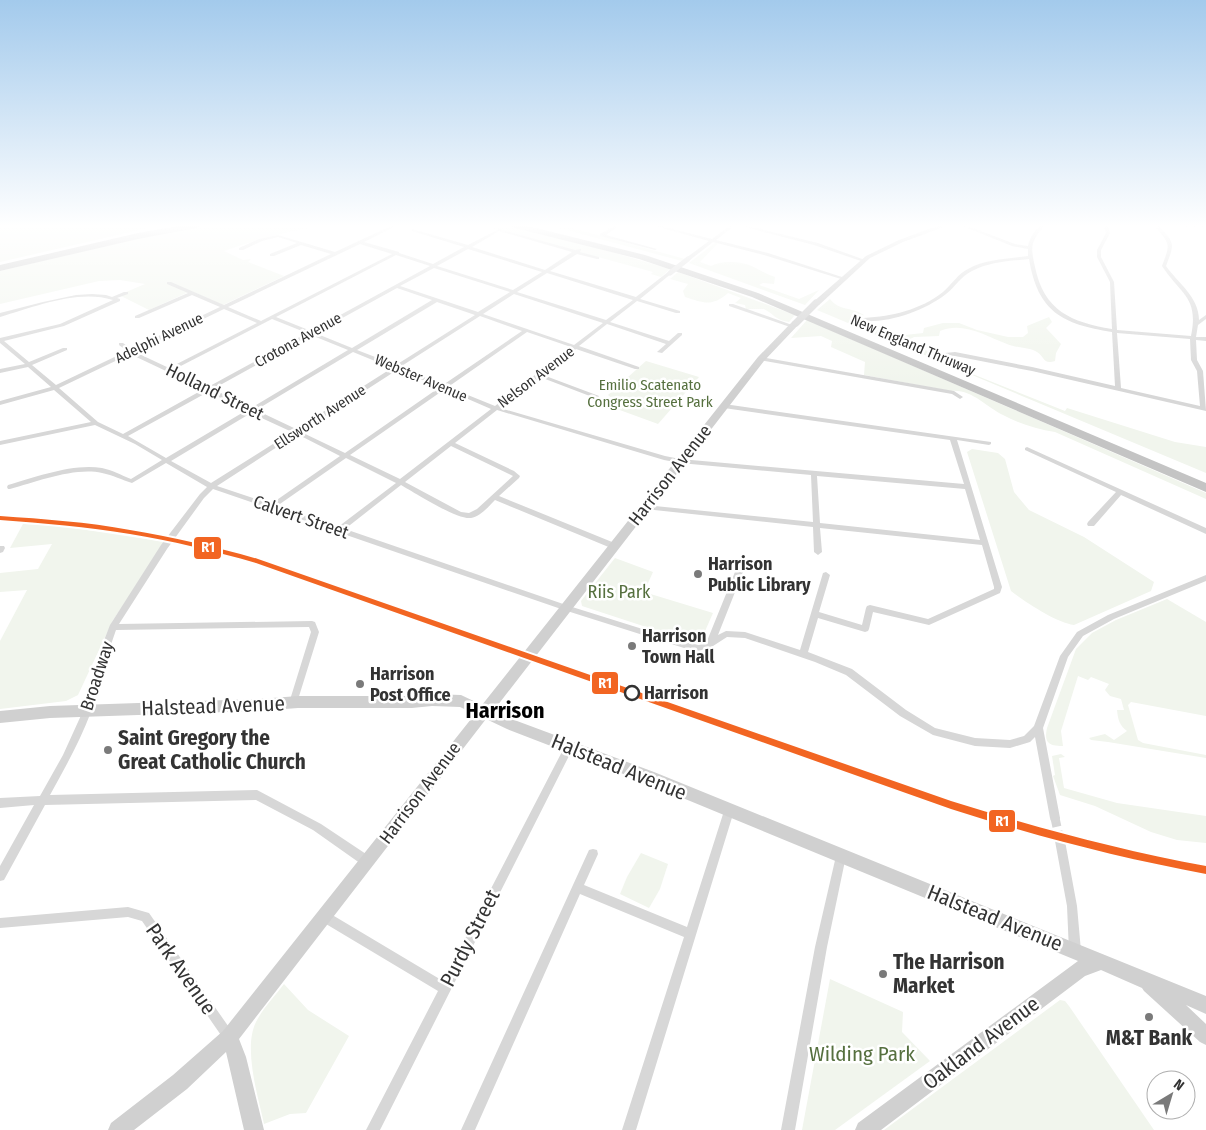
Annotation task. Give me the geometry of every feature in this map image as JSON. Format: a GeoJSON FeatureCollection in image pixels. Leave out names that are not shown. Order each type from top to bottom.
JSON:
{"type":"FeatureCollection","features":[{"type":"Feature","properties":{"kind":"highway","name":"New England Thruway"},"geometry":{"type":"LineString","coordinates":[[703,278],[754,295],[1206,488]]}},
{"type":"Feature","properties":{"kind":"highway","name":"New England Thruway"},"geometry":{"type":"LineString","coordinates":[[718,278],[774,297],[1206,479]]}},
{"type":"Feature","properties":{"kind":"main road","name":"Harrison Avenue"},"geometry":{"type":"LineString","coordinates":[[118,1130],[173,1088],[229,1037],[761,359],[843,278]]}},
{"type":"Feature","properties":{"kind":"main road","name":"Halstead Avenue"},"geometry":{"type":"LineString","coordinates":[[0,717],[87,711],[293,703],[461,701],[569,747],[649,777],[1206,1005]]}},
{"type":"Feature","properties":{"kind":"main road","name":"Oakland Avenue"},"geometry":{"type":"LineString","coordinates":[[864,1130],[1080,969],[1100,962]]}},
{"type":"Feature","properties":{"kind":"main road"},"geometry":{"type":"LineString","coordinates":[[1143,978],[1206,1036]]}},
{"type":"Feature","properties":{"kind":"main road","name":"Park Avenue"},"geometry":{"type":"LineString","coordinates":[[229,1037],[237,1057],[254,1130]]}},
{"type":"Feature","properties":{"kind":"street","name":"Adelphi Avenue"},"geometry":{"type":"LineString","coordinates":[[0,403],[54,388],[285,278]]}},
{"type":"Feature","properties":{"kind":"street"},"geometry":{"type":"LineString","coordinates":[[169,370],[349,278]]}},
{"type":"Feature","properties":{"kind":"street","name":"Crotona Avenue"},"geometry":{"type":"LineString","coordinates":[[122,436],[411,278]]}},
{"type":"Feature","properties":{"kind":"street"},"geometry":{"type":"LineString","coordinates":[[470,278],[670,343]]}},
{"type":"Feature","properties":{"kind":"street","name":"Ellsworth Avenue"},"geometry":{"type":"LineString","coordinates":[[212,486],[538,278]]}},
{"type":"Feature","properties":{"kind":"street"},"geometry":{"type":"LineString","coordinates":[[566,278],[678,312]]}},
{"type":"Feature","properties":{"kind":"street","name":"Nelson Avenue"},"geometry":{"type":"LineString","coordinates":[[338,530],[664,278]]}},
{"type":"Feature","properties":{"kind":"street"},"geometry":{"type":"LineString","coordinates":[[864,320],[888,319],[921,308],[961,278]]}},
{"type":"Feature","properties":{"kind":"street"},"geometry":{"type":"LineString","coordinates":[[1035,278],[1036,286],[1052,308],[1066,317],[1115,330],[1148,335],[1206,339]]}},
{"type":"Feature","properties":{"kind":"street"},"geometry":{"type":"LineString","coordinates":[[1110,278],[1112,282],[1118,389]]}},
{"type":"Feature","properties":{"kind":"street"},"geometry":{"type":"LineString","coordinates":[[947,354],[988,360],[1205,409],[1203,372],[1194,360],[1193,338],[1198,314],[1194,302],[1174,278]]}},
{"type":"Feature","properties":{"kind":"street"},"geometry":{"type":"LineString","coordinates":[[169,284],[262,323]]}},
{"type":"Feature","properties":{"kind":"street"},"geometry":{"type":"LineString","coordinates":[[396,286],[637,368]]}},
{"type":"Feature","properties":{"kind":"street"},"geometry":{"type":"LineString","coordinates":[[113,298],[126,293]]}},
{"type":"Feature","properties":{"kind":"street"},"geometry":{"type":"LineString","coordinates":[[137,317],[191,293]]}},
{"type":"Feature","properties":{"kind":"street"},"geometry":{"type":"LineString","coordinates":[[0,315],[84,296],[93,295],[113,298],[118,301],[62,325],[0,340]]}},
{"type":"Feature","properties":{"kind":"street"},"geometry":{"type":"LineString","coordinates":[[10,487],[68,473],[97,469],[110,471],[122,479],[132,481],[436,300]]}},
{"type":"Feature","properties":{"kind":"street"},"geometry":{"type":"LineString","coordinates":[[731,305],[794,325]]}},
{"type":"Feature","properties":{"kind":"street","name":"Webster Avenue"},"geometry":{"type":"LineString","coordinates":[[272,317],[495,408],[680,462],[967,487]]}},
{"type":"Feature","properties":{"kind":"street"},"geometry":{"type":"LineString","coordinates":[[1196,324],[1206,317]]}},
{"type":"Feature","properties":{"kind":"street"},"geometry":{"type":"LineString","coordinates":[[271,507],[525,331]]}},
{"type":"Feature","properties":{"kind":"street"},"geometry":{"type":"LineString","coordinates":[[660,352],[680,334]]}},
{"type":"Feature","properties":{"kind":"street","name":"Calvert Street"},"geometry":{"type":"LineString","coordinates":[[0,340],[96,423],[212,486],[567,608],[692,648],[699,648],[710,644],[726,634],[738,634],[803,654],[849,672],[903,713],[940,734],[981,743],[1010,744],[1027,739],[1038,728]]}},
{"type":"Feature","properties":{"kind":"street","name":"Holland Street"},"geometry":{"type":"LineString","coordinates":[[121,344],[131,352],[209,388],[400,482],[459,514],[466,516],[479,512],[495,497]]}},
{"type":"Feature","properties":{"kind":"street"},"geometry":{"type":"LineString","coordinates":[[0,371],[28,364],[65,349]]}},
{"type":"Feature","properties":{"kind":"street"},"geometry":{"type":"LineString","coordinates":[[761,359],[954,394],[960,397]]}},
{"type":"Feature","properties":{"kind":"street"},"geometry":{"type":"LineString","coordinates":[[539,375],[597,397]]}},
{"type":"Feature","properties":{"kind":"street"},"geometry":{"type":"LineString","coordinates":[[724,406],[989,444]]}},
{"type":"Feature","properties":{"kind":"street"},"geometry":{"type":"LineString","coordinates":[[0,443],[96,423]]}},
{"type":"Feature","properties":{"kind":"street"},"geometry":{"type":"LineString","coordinates":[[815,614],[865,629],[870,608],[929,622],[997,590],[953,438]]}},
{"type":"Feature","properties":{"kind":"street"},"geometry":{"type":"LineString","coordinates":[[450,443],[517,476],[495,497],[614,546]]}},
{"type":"Feature","properties":{"kind":"street"},"geometry":{"type":"LineString","coordinates":[[1026,449],[1206,531]]}},
{"type":"Feature","properties":{"kind":"street"},"geometry":{"type":"LineString","coordinates":[[814,475],[818,552]]}},
{"type":"Feature","properties":{"kind":"street","name":"Broadway"},"geometry":{"type":"LineString","coordinates":[[0,876],[66,758],[87,711],[113,627],[165,546],[202,496],[212,486]]}},
{"type":"Feature","properties":{"kind":"street"},"geometry":{"type":"LineString","coordinates":[[1092,524],[1120,492]]}},
{"type":"Feature","properties":{"kind":"street"},"geometry":{"type":"LineString","coordinates":[[645,507],[983,543]]}},
{"type":"Feature","properties":{"kind":"street"},"geometry":{"type":"LineString","coordinates":[[710,644],[740,567]]}},
{"type":"Feature","properties":{"kind":"street"},"geometry":{"type":"LineString","coordinates":[[803,654],[826,575]]}},
{"type":"Feature","properties":{"kind":"street"},"geometry":{"type":"LineString","coordinates":[[1055,818],[1038,728],[1064,656],[1080,634],[1111,618],[1206,578]]}},
{"type":"Feature","properties":{"kind":"street"},"geometry":{"type":"LineString","coordinates":[[113,627],[312,624],[315,632],[293,703]]}},
{"type":"Feature","properties":{"kind":"street","name":"Purdy Street"},"geometry":{"type":"LineString","coordinates":[[373,1130],[569,747]]}},
{"type":"Feature","properties":{"kind":"street"},"geometry":{"type":"LineString","coordinates":[[0,803],[44,800],[257,795],[317,827],[368,862]]}},
{"type":"Feature","properties":{"kind":"street"},"geometry":{"type":"LineString","coordinates":[[629,1130],[729,811]]}},
{"type":"Feature","properties":{"kind":"street"},"geometry":{"type":"LineString","coordinates":[[1060,841],[1072,906],[1075,951]]}},
{"type":"Feature","properties":{"kind":"street"},"geometry":{"type":"LineString","coordinates":[[468,1130],[593,854]]}},
{"type":"Feature","properties":{"kind":"street"},"geometry":{"type":"LineString","coordinates":[[788,1130],[820,953],[841,856]]}},
{"type":"Feature","properties":{"kind":"street"},"geometry":{"type":"LineString","coordinates":[[578,888],[691,934]]}},
{"type":"Feature","properties":{"kind":"street","name":"Park Avenue"},"geometry":{"type":"LineString","coordinates":[[0,923],[128,912],[145,917],[229,1037]]}},
{"type":"Feature","properties":{"kind":"street"},"geometry":{"type":"LineString","coordinates":[[325,917],[444,988]]}},
{"type":"Feature","properties":{"kind":"green space"},"geometry":{"type":"Polygon","coordinates":[[[0,278],[280,278],[223,305],[191,291],[149,310],[119,295],[145,284],[120,280],[99,281],[0,304],[0,278]]]}},
{"type":"Feature","properties":{"kind":"green space"},"geometry":{"type":"Polygon","coordinates":[[[694,278],[795,315],[789,322],[778,318],[764,309],[746,309],[745,305],[735,303],[741,298],[728,293],[712,302],[697,301],[685,297],[683,291],[688,284],[670,279],[694,278]]]}},
{"type":"Feature","properties":{"kind":"green space"},"geometry":{"type":"Polygon","coordinates":[[[730,278],[775,278],[774,284],[763,283],[759,285],[799,299],[819,290],[805,305],[730,278]]]}},
{"type":"Feature","properties":{"kind":"green space"},"geometry":{"type":"Polygon","coordinates":[[[830,299],[837,305],[864,315],[857,318],[860,322],[877,324],[896,336],[923,333],[924,328],[943,323],[959,323],[977,330],[1008,337],[1023,337],[1028,333],[1027,326],[1049,317],[1052,322],[1046,328],[1061,344],[1056,353],[1055,361],[1051,362],[1046,361],[1034,350],[1011,345],[966,329],[949,328],[940,331],[939,336],[914,337],[909,340],[910,344],[935,354],[955,367],[1065,411],[1067,408],[1175,442],[1206,447],[1206,473],[817,310],[830,299]]]}},
{"type":"Feature","properties":{"kind":"green space"},"geometry":{"type":"Polygon","coordinates":[[[807,320],[1206,493],[1206,499],[1055,432],[1035,428],[1016,421],[966,393],[864,375],[865,362],[831,347],[832,341],[821,336],[791,338],[807,320]]]}},
{"type":"Feature","properties":{"kind":"green space","name":"Emilio Scatenato Congress Street Park"},"geometry":{"type":"Polygon","coordinates":[[[646,361],[699,377],[658,424],[606,405],[613,399],[608,395],[646,361]]]}},
{"type":"Feature","properties":{"kind":"green space"},"geometry":{"type":"Polygon","coordinates":[[[972,449],[998,453],[1005,459],[1014,492],[1029,510],[1084,537],[1154,582],[1151,591],[1074,625],[1050,616],[1011,591],[967,452],[972,449]]]}},
{"type":"Feature","properties":{"kind":"green space"},"geometry":{"type":"Polygon","coordinates":[[[23,524],[60,526],[166,542],[113,620],[78,695],[66,701],[0,709],[0,641],[27,590],[0,592],[0,573],[38,569],[52,544],[10,548],[23,524]]]}},
{"type":"Feature","properties":{"kind":"green space","name":"Riis Park"},"geometry":{"type":"Polygon","coordinates":[[[615,558],[653,572],[644,592],[713,613],[702,638],[689,641],[582,606],[581,601],[615,558]]]}},
{"type":"Feature","properties":{"kind":"green space"},"geometry":{"type":"Polygon","coordinates":[[[1167,599],[1206,622],[1206,716],[1131,702],[1128,705],[1138,740],[1143,743],[1206,755],[1206,758],[1091,740],[1089,738],[1105,734],[1114,740],[1127,731],[1121,724],[1118,716],[1117,710],[1124,710],[1121,699],[1110,696],[1105,690],[1109,684],[1091,677],[1088,680],[1078,676],[1061,731],[1063,746],[1048,742],[1046,737],[1047,728],[1076,649],[1092,633],[1116,620],[1167,599]]]}},
{"type":"Feature","properties":{"kind":"green space"},"geometry":{"type":"Polygon","coordinates":[[[1061,754],[1065,757],[1059,758],[1064,788],[1117,803],[1206,816],[1206,843],[1177,840],[1151,832],[1095,806],[1060,795],[1053,776],[1055,775],[1052,756],[1061,754]]]}},
{"type":"Feature","properties":{"kind":"green space"},"geometry":{"type":"Polygon","coordinates":[[[641,853],[668,864],[660,889],[649,908],[620,894],[627,877],[641,853]]]}},
{"type":"Feature","properties":{"kind":"green space","name":"Wilding Park"},"geometry":{"type":"Polygon","coordinates":[[[830,979],[903,1012],[902,1032],[930,1061],[835,1130],[802,1130],[830,979]]]}},
{"type":"Feature","properties":{"kind":"green space"},"geometry":{"type":"Polygon","coordinates":[[[284,984],[308,1010],[349,1036],[306,1113],[290,1114],[264,1124],[251,1058],[252,1033],[262,1012],[284,984]]]}},
{"type":"Feature","properties":{"kind":"green space"},"geometry":{"type":"Polygon","coordinates":[[[1060,1000],[1065,1001],[1069,1006],[1154,1130],[884,1130],[1060,1000]]]}},
{"type":"Feature","properties":{"kind":"tunnel"},"geometry":{"type":"LineString","coordinates":[[1055,818],[1060,841]]}},
{"type":"Feature","properties":{"kind":"transit line","name":"R1"},"geometry":{"type":"LineString","coordinates":[[0,518],[65,523],[162,537],[258,561],[951,805],[1078,842],[1206,870]]}},
{"type":"Feature","properties":{"kind":"place","name":"Harrison Public Library"},"geometry":{"type":"Point","coordinates":[698,574]}},
{"type":"Feature","properties":{"kind":"place","name":"Harrison Town Hall"},"geometry":{"type":"Point","coordinates":[632,646]}},
{"type":"Feature","properties":{"kind":"place","name":"Harrison Post Office"},"geometry":{"type":"Point","coordinates":[360,684]}},
{"type":"Feature","properties":{"kind":"place","name":"Harrison"},"geometry":{"type":"Point","coordinates":[632,693]}},
{"type":"Feature","properties":{"kind":"place","name":"Saint Gregory the Great Catholic Church"},"geometry":{"type":"Point","coordinates":[108,750]}},
{"type":"Feature","properties":{"kind":"place","name":"The Harrison Market"},"geometry":{"type":"Point","coordinates":[883,974]}},
{"type":"Feature","properties":{"kind":"place","name":"M&T Bank"},"geometry":{"type":"Point","coordinates":[1149,1017]}},
{"type":"Feature","properties":{"kind":"district","name":"Harrison"},"geometry":{"type":"Point","coordinates":[505,710]}}]}
